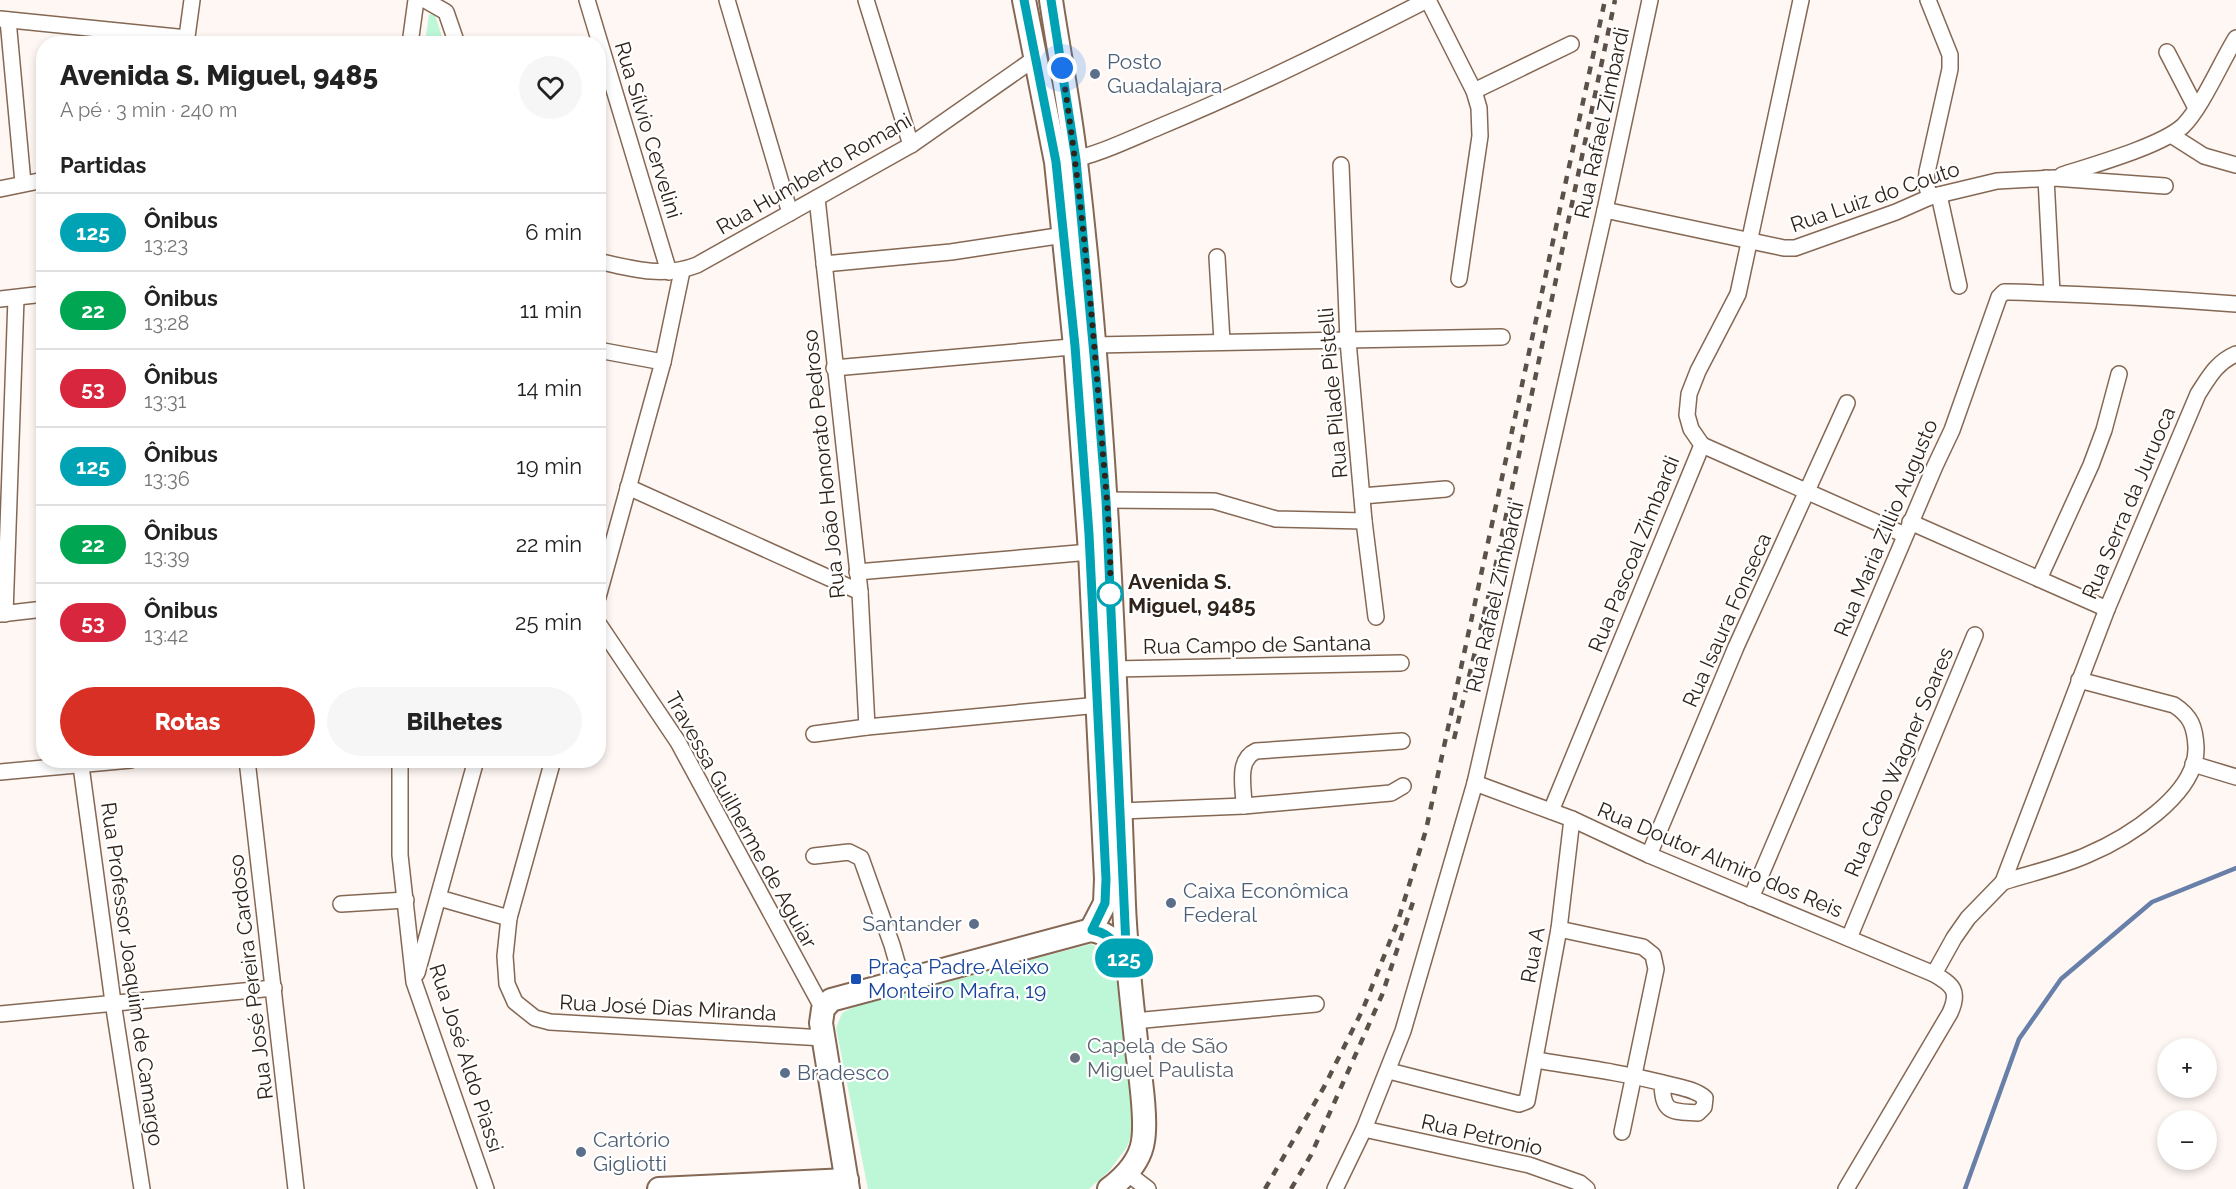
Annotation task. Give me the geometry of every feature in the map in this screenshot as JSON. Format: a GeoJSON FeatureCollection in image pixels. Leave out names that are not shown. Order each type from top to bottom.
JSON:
{"type":"FeatureCollection","features":[{"type":"Feature","properties":{"kind":"main road"},"geometry":{"type":"LineString","coordinates":[[1024,0],[1034,59],[1066,161],[1064,235],[1085,345],[1090,552],[1099,705],[1106,893],[1102,912],[1092,930]]}},
{"type":"Feature","properties":{"kind":"main road"},"geometry":{"type":"LineString","coordinates":[[1051,0],[1085,345],[1106,500],[1127,969],[1140,1077],[1144,1138],[1141,1151],[1127,1173],[1109,1189]]}},
{"type":"Feature","properties":{"kind":"main road"},"geometry":{"type":"LineString","coordinates":[[659,1189],[848,1185],[821,1023],[823,1009],[831,1000],[1092,930],[1109,935],[1116,942],[1127,969]]}},
{"type":"Feature","properties":{"kind":"street"},"geometry":{"type":"LineString","coordinates":[[188,36],[192,0]]}},
{"type":"Feature","properties":{"kind":"street"},"geometry":{"type":"LineString","coordinates":[[411,36],[416,0]]}},
{"type":"Feature","properties":{"kind":"street"},"geometry":{"type":"LineString","coordinates":[[425,0],[446,12],[454,36]]}},
{"type":"Feature","properties":{"kind":"street","name":"Rua Sílvio Cervelini"},"geometry":{"type":"LineString","coordinates":[[587,0],[599,36]]}},
{"type":"Feature","properties":{"kind":"street"},"geometry":{"type":"LineString","coordinates":[[727,0],[790,213]]}},
{"type":"Feature","properties":{"kind":"street"},"geometry":{"type":"LineString","coordinates":[[866,0],[911,145]]}},
{"type":"Feature","properties":{"kind":"street"},"geometry":{"type":"LineString","coordinates":[[1066,161],[1225,100],[1427,0],[1474,91],[1479,108],[1480,136],[1459,279]]}},
{"type":"Feature","properties":{"kind":"street","name":"Rua Rafael Zimbardi"},"geometry":{"type":"LineString","coordinates":[[1335,1189],[1389,1071],[1475,783],[1605,210],[1650,0]]}},
{"type":"Feature","properties":{"kind":"street","name":"Rua Pascoal Zimbardi"},"geometry":{"type":"LineString","coordinates":[[1551,811],[1702,445],[1691,429],[1687,415],[1689,394],[1698,371],[1738,294],[1801,0]]}},
{"type":"Feature","properties":{"kind":"street"},"geometry":{"type":"LineString","coordinates":[[1928,0],[1950,56],[1950,69],[1926,184],[1934,196],[1959,286]]}},
{"type":"Feature","properties":{"kind":"street"},"geometry":{"type":"LineString","coordinates":[[23,183],[4,19],[145,36]]}},
{"type":"Feature","properties":{"kind":"street"},"geometry":{"type":"LineString","coordinates":[[2050,178],[2122,155],[2171,135],[2183,125],[2196,108],[2236,38]]}},
{"type":"Feature","properties":{"kind":"street"},"geometry":{"type":"LineString","coordinates":[[1474,91],[1571,44]]}},
{"type":"Feature","properties":{"kind":"street"},"geometry":{"type":"LineString","coordinates":[[2167,52],[2196,108]]}},
{"type":"Feature","properties":{"kind":"street","name":"Rua Sílvio Cervelini"},"geometry":{"type":"LineString","coordinates":[[606,58],[676,272]]}},
{"type":"Feature","properties":{"kind":"street","name":"Rua Humberto Romani"},"geometry":{"type":"LineString","coordinates":[[606,263],[646,272],[676,272],[697,266],[911,145],[1034,59]]}},
{"type":"Feature","properties":{"kind":"street"},"geometry":{"type":"LineString","coordinates":[[2171,135],[2204,156],[2236,165]]}},
{"type":"Feature","properties":{"kind":"street","name":"Rua Pilade Pistelli"},"geometry":{"type":"LineString","coordinates":[[1341,165],[1348,341],[1364,521],[1376,617]]}},
{"type":"Feature","properties":{"kind":"street"},"geometry":{"type":"LineString","coordinates":[[2050,178],[2165,186]]}},
{"type":"Feature","properties":{"kind":"street"},"geometry":{"type":"LineString","coordinates":[[2050,178],[2052,293]]}},
{"type":"Feature","properties":{"kind":"street","name":"Rua Luiz do Couto"},"geometry":{"type":"LineString","coordinates":[[1605,210],[1784,248],[1804,246],[1934,196],[1997,181],[2050,178]]}},
{"type":"Feature","properties":{"kind":"street"},"geometry":{"type":"LineString","coordinates":[[0,189],[36,181]]}},
{"type":"Feature","properties":{"kind":"street","name":"Rua João Honorato Pedroso"},"geometry":{"type":"LineString","coordinates":[[817,198],[860,592],[867,727]]}},
{"type":"Feature","properties":{"kind":"street"},"geometry":{"type":"LineString","coordinates":[[824,264],[951,252],[1064,235]]}},
{"type":"Feature","properties":{"kind":"street"},"geometry":{"type":"LineString","coordinates":[[1217,257],[1222,341]]}},
{"type":"Feature","properties":{"kind":"street"},"geometry":{"type":"LineString","coordinates":[[606,568],[663,362],[676,272]]}},
{"type":"Feature","properties":{"kind":"street","name":"Rua Maria Zillio Augusto"},"geometry":{"type":"LineString","coordinates":[[1751,898],[1952,430],[1999,297],[2004,292],[2052,293],[2133,296],[2236,304]]}},
{"type":"Feature","properties":{"kind":"street"},"geometry":{"type":"LineString","coordinates":[[0,299],[33,298],[2,614],[36,610]]}},
{"type":"Feature","properties":{"kind":"street"},"geometry":{"type":"LineString","coordinates":[[834,368],[1085,345],[1502,337]]}},
{"type":"Feature","properties":{"kind":"street"},"geometry":{"type":"LineString","coordinates":[[606,351],[663,362]]}},
{"type":"Feature","properties":{"kind":"street","name":"Rua Serra da Juruoca"},"geometry":{"type":"LineString","coordinates":[[2003,882],[2107,609],[2198,394],[2215,368],[2236,354]]}},
{"type":"Feature","properties":{"kind":"street"},"geometry":{"type":"LineString","coordinates":[[2039,579],[2091,465],[2104,430],[2119,374]]}},
{"type":"Feature","properties":{"kind":"street","name":"Rua Isaura Fonseca"},"geometry":{"type":"LineString","coordinates":[[1649,855],[1736,646],[1847,403]]}},
{"type":"Feature","properties":{"kind":"street"},"geometry":{"type":"LineString","coordinates":[[1702,445],[1807,493],[2039,579],[2107,609]]}},
{"type":"Feature","properties":{"kind":"street"},"geometry":{"type":"LineString","coordinates":[[628,487],[860,592]]}},
{"type":"Feature","properties":{"kind":"street"},"geometry":{"type":"LineString","coordinates":[[1362,496],[1446,489]]}},
{"type":"Feature","properties":{"kind":"street"},"geometry":{"type":"LineString","coordinates":[[1106,500],[1214,501],[1276,519],[1364,521]]}},
{"type":"Feature","properties":{"kind":"street"},"geometry":{"type":"LineString","coordinates":[[857,572],[1090,552]]}},
{"type":"Feature","properties":{"kind":"street","name":"Travessa Guilherme de Aguiar"},"geometry":{"type":"LineString","coordinates":[[606,635],[678,742],[823,1009]]}},
{"type":"Feature","properties":{"kind":"street","name":"Rua Cabo Wagner Soares"},"geometry":{"type":"LineString","coordinates":[[1849,938],[1974,635]]}},
{"type":"Feature","properties":{"kind":"street","name":"Rua Campo de Santana"},"geometry":{"type":"LineString","coordinates":[[1114,669],[1401,663]]}},
{"type":"Feature","properties":{"kind":"street"},"geometry":{"type":"LineString","coordinates":[[1846,1189],[1950,1013],[1955,1001],[1955,992],[1940,978],[1959,931],[2003,882],[2087,855],[2144,824],[2177,794],[2190,774],[2196,754],[2195,734],[2186,712],[2174,705],[2079,680]]}},
{"type":"Feature","properties":{"kind":"street"},"geometry":{"type":"LineString","coordinates":[[814,734],[1099,705]]}},
{"type":"Feature","properties":{"kind":"street"},"geometry":{"type":"LineString","coordinates":[[1244,806],[1244,761],[1250,753],[1402,741]]}},
{"type":"Feature","properties":{"kind":"street"},"geometry":{"type":"LineString","coordinates":[[2193,764],[2236,777]]}},
{"type":"Feature","properties":{"kind":"street"},"geometry":{"type":"LineString","coordinates":[[0,772],[54,768]]}},
{"type":"Feature","properties":{"kind":"street","name":"Rua Professor Joaquim de Camargo"},"geometry":{"type":"LineString","coordinates":[[81,768],[113,1002],[142,1189]]}},
{"type":"Feature","properties":{"kind":"street","name":"Rua José Pereira Cardoso"},"geometry":{"type":"LineString","coordinates":[[248,768],[296,1189]]}},
{"type":"Feature","properties":{"kind":"street","name":"Rua José Aldo Piassi"},"geometry":{"type":"LineString","coordinates":[[400,768],[400,855],[414,982],[486,1189]]}},
{"type":"Feature","properties":{"kind":"street"},"geometry":{"type":"LineString","coordinates":[[414,982],[474,768]]}},
{"type":"Feature","properties":{"kind":"street","name":"Rua José Dias Miranda"},"geometry":{"type":"LineString","coordinates":[[551,768],[509,918],[505,956],[507,984],[515,1002],[535,1018],[550,1022],[824,1038]]}},
{"type":"Feature","properties":{"kind":"street","name":"Rua Doutor Almiro dos Reis"},"geometry":{"type":"LineString","coordinates":[[1475,783],[1572,819],[1649,855],[1940,978]]}},
{"type":"Feature","properties":{"kind":"street"},"geometry":{"type":"LineString","coordinates":[[1121,811],[1244,806],[1391,793],[1403,786]]}},
{"type":"Feature","properties":{"kind":"street","name":"Rua A"},"geometry":{"type":"LineString","coordinates":[[1389,1071],[1519,1104],[1528,1097],[1559,929],[1572,819]]}},
{"type":"Feature","properties":{"kind":"street"},"geometry":{"type":"LineString","coordinates":[[814,856],[849,852],[861,858],[902,980]]}},
{"type":"Feature","properties":{"kind":"street"},"geometry":{"type":"LineString","coordinates":[[439,898],[509,918]]}},
{"type":"Feature","properties":{"kind":"street"},"geometry":{"type":"LineString","coordinates":[[341,904],[406,900]]}},
{"type":"Feature","properties":{"kind":"street"},"geometry":{"type":"LineString","coordinates":[[1559,929],[1643,947],[1653,955],[1656,969],[1632,1075],[1622,1132]]}},
{"type":"Feature","properties":{"kind":"street"},"geometry":{"type":"LineString","coordinates":[[0,1014],[274,988]]}},
{"type":"Feature","properties":{"kind":"street"},"geometry":{"type":"LineString","coordinates":[[1134,1021],[1316,1004]]}},
{"type":"Feature","properties":{"kind":"street"},"geometry":{"type":"LineString","coordinates":[[1535,1060],[1632,1075],[1662,1083]]}},
{"type":"Feature","properties":{"kind":"street","name":"Rua Petronio"},"geometry":{"type":"LineString","coordinates":[[1364,1129],[1529,1165],[1581,1183],[1587,1189]]}},
{"type":"Feature","properties":{"kind":"street"},"geometry":{"type":"LineString","coordinates":[[1127,1173],[1148,1189]]}},
{"type":"Feature","properties":{"kind":"green space"},"geometry":{"type":"Polygon","coordinates":[[[429,14],[435,15],[442,36],[426,36],[429,14]]]}},
{"type":"Feature","properties":{"kind":"green space"},"geometry":{"type":"Polygon","coordinates":[[[1091,944],[1110,958],[1121,980],[1135,1122],[1127,1147],[1109,1171],[1089,1189],[868,1189],[836,1028],[842,1013],[856,1006],[1091,944]]]}},
{"type":"Feature","properties":{"kind":"waterway"},"geometry":{"type":"LineString","coordinates":[[1965,1189],[2019,1039],[2061,979],[2152,902],[2236,868]]}},
{"type":"Feature","properties":{"kind":"railway"},"geometry":{"type":"LineString","coordinates":[[1265,1189],[1324,1087],[1363,1009],[1398,921],[1426,830],[1605,0]]}},
{"type":"Feature","properties":{"kind":"railway"},"geometry":{"type":"LineString","coordinates":[[1454,739],[1494,573],[1615,0]]}},
{"type":"Feature","properties":{"kind":"railway"},"geometry":{"type":"LineString","coordinates":[[1291,1189],[1311,1155],[1382,995],[1413,902]]}},
{"type":"Feature","properties":{"kind":"bus line","name":"125"},"geometry":{"type":"LineString","coordinates":[[1024,0],[1056,162],[1082,426],[1099,705],[1106,879],[1105,903],[1092,930],[1109,935],[1116,942],[1127,969],[1106,500],[1094,345],[1076,160],[1051,0]]}},
{"type":"Feature","properties":{"kind":"place","name":"Posto Guadalajara"},"geometry":{"type":"Point","coordinates":[1095,74]}},
{"type":"Feature","properties":{"kind":"place","name":"Avenida S. Miguel, 9485"},"geometry":{"type":"Point","coordinates":[1110,594]}},
{"type":"Feature","properties":{"kind":"place","name":"Caixa Econômica Federal"},"geometry":{"type":"Point","coordinates":[1171,903]}},
{"type":"Feature","properties":{"kind":"place","name":"Santander"},"geometry":{"type":"Point","coordinates":[974,924]}},
{"type":"Feature","properties":{"kind":"place","name":"Praça Padre Aleixo Monteiro Mafra, 19"},"geometry":{"type":"Point","coordinates":[856,979]}},
{"type":"Feature","properties":{"kind":"place","name":"Capela de São Miguel Paulista"},"geometry":{"type":"Point","coordinates":[1075,1058]}},
{"type":"Feature","properties":{"kind":"place","name":"Bradesco"},"geometry":{"type":"Point","coordinates":[785,1073]}},
{"type":"Feature","properties":{"kind":"place","name":"Cartório Gigliotti"},"geometry":{"type":"Point","coordinates":[581,1152]}},
{"type":"Feature","properties":{"kind":"route"},"geometry":{"type":"LineString","coordinates":[[1062,68],[1076,160],[1094,345],[1106,500],[1110,594]]}}]}
